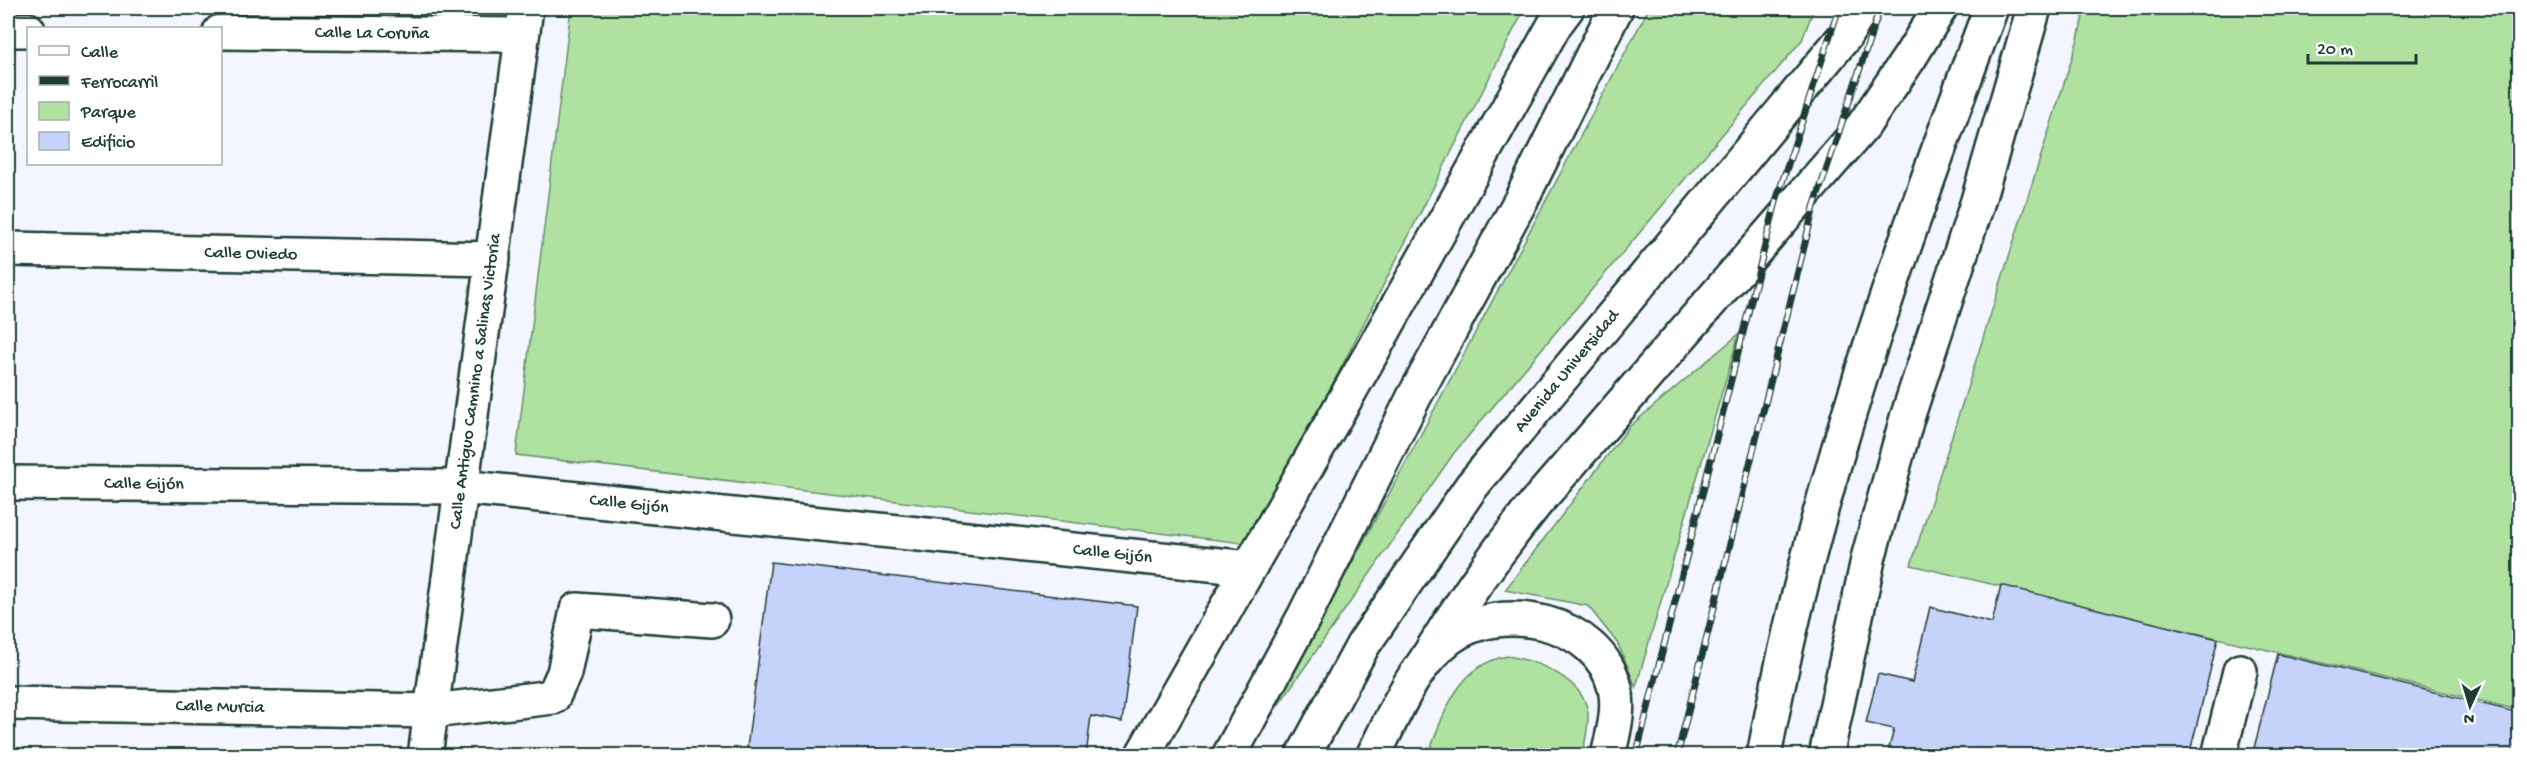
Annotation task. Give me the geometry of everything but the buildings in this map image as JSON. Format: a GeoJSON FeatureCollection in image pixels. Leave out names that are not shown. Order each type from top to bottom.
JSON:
{"type":"FeatureCollection","features":[{"type":"Feature","properties":{"kind":"main road"},"geometry":{"type":"LineString","coordinates":[[1142,756],[1368,359],[1500,120],[1567,8]]}},
{"type":"Feature","properties":{"kind":"main road"},"geometry":{"type":"LineString","coordinates":[[1229,756],[1305,615],[1414,397],[1521,200],[1616,8]]}},
{"type":"Feature","properties":{"kind":"main road","name":"Avenida Universidad"},"geometry":{"type":"LineString","coordinates":[[1303,756],[1363,645],[1471,487],[1845,36],[1862,8]]}},
{"type":"Feature","properties":{"kind":"main road"},"geometry":{"type":"LineString","coordinates":[[1373,756],[1424,663],[1486,566],[1535,504],[1863,126],[1940,8]]}},
{"type":"Feature","properties":{"kind":"main road"},"geometry":{"type":"LineString","coordinates":[[1764,756],[1799,591],[1852,398],[1928,176],[1991,8]]}},
{"type":"Feature","properties":{"kind":"main road"},"geometry":{"type":"LineString","coordinates":[[1826,756],[1869,555],[1907,418],[1977,204],[2034,8]]}},
{"type":"Feature","properties":{"kind":"main road","name":"Calle La Coruña"},"geometry":{"type":"LineString","coordinates":[[222,32],[524,21]]}},
{"type":"Feature","properties":{"kind":"main road","name":"Calle Antiguo Camnino a Salinas Victoria"},"geometry":{"type":"LineString","coordinates":[[425,756],[524,21]]}},
{"type":"Feature","properties":{"kind":"main road"},"geometry":{"type":"LineString","coordinates":[[8,30],[27,30]]}},
{"type":"Feature","properties":{"kind":"main road","name":"Calle Oviedo"},"geometry":{"type":"LineString","coordinates":[[8,249],[493,259]]}},
{"type":"Feature","properties":{"kind":"main road","name":"Calle Gijón"},"geometry":{"type":"LineString","coordinates":[[8,483],[460,487],[1249,568]]}},
{"type":"Feature","properties":{"kind":"main road","name":"Calle Murcia"},"geometry":{"type":"LineString","coordinates":[[8,703],[432,711],[553,697],[564,674],[576,610],[712,620]]}},
{"type":"Feature","properties":{"kind":"main road"},"geometry":{"type":"LineString","coordinates":[[1424,663],[1451,637],[1471,626],[1492,620],[1516,618],[1539,621],[1587,643],[1602,662],[1615,688],[1616,719],[1608,756]]}},
{"type":"Feature","properties":{"kind":"main road"},"geometry":{"type":"LineString","coordinates":[[2219,756],[2240,671]]}},
{"type":"Feature","properties":{"kind":"green space"},"geometry":{"type":"Polygon","coordinates":[[[571,8],[1525,8],[1251,544],[516,455],[571,8]]]}},
{"type":"Feature","properties":{"kind":"green space"},"geometry":{"type":"Polygon","coordinates":[[[1649,8],[1814,8],[1802,40],[1454,453],[1268,720],[1649,8]]]}},
{"type":"Feature","properties":{"kind":"green space"},"geometry":{"type":"Polygon","coordinates":[[[2085,8],[2519,8],[2519,710],[1911,565],[2078,39],[2085,8]]]}},
{"type":"Feature","properties":{"kind":"green space"},"geometry":{"type":"Polygon","coordinates":[[[1739,334],[1636,687],[1618,644],[1588,606],[1505,590],[1629,427],[1739,334]]]}},
{"type":"Feature","properties":{"kind":"green space"},"geometry":{"type":"Polygon","coordinates":[[[1508,656],[1545,667],[1569,681],[1578,690],[1585,701],[1588,713],[1582,755],[1428,755],[1447,707],[1465,680],[1477,669],[1491,661],[1508,656]]]}},
{"type":"Feature","properties":{"kind":"railway"},"geometry":{"type":"LineString","coordinates":[[1636,756],[1777,198],[1839,8]]}},
{"type":"Feature","properties":{"kind":"railway"},"geometry":{"type":"LineString","coordinates":[[1677,756],[1814,207],[1880,8]]}}]}
